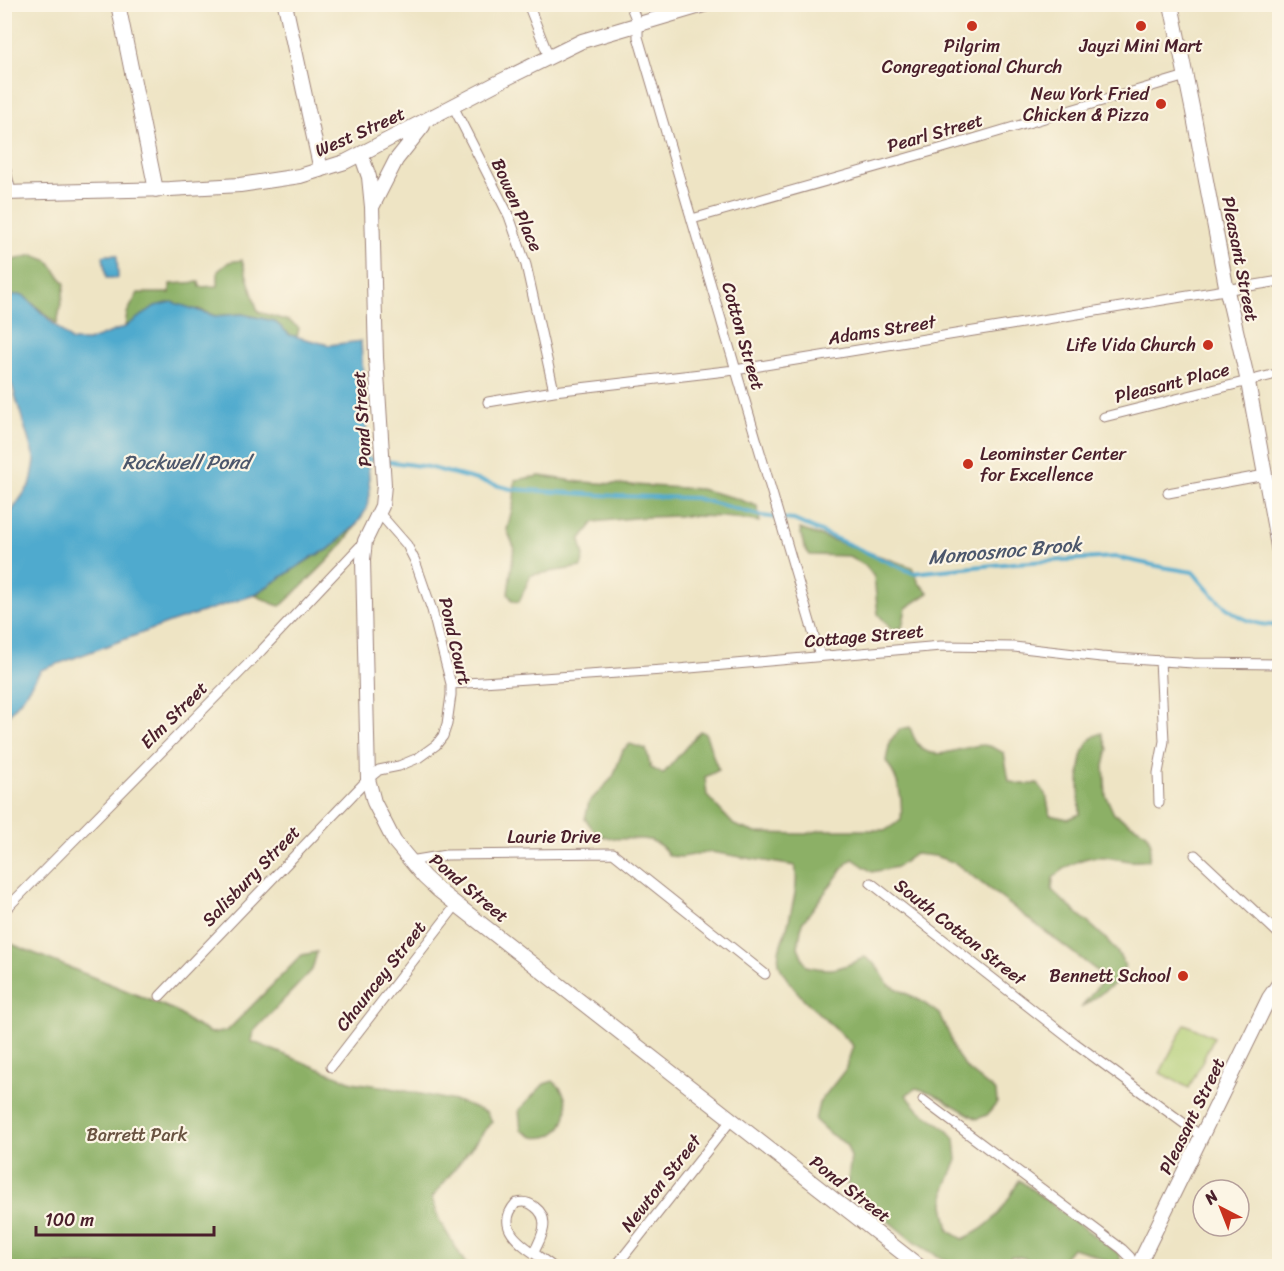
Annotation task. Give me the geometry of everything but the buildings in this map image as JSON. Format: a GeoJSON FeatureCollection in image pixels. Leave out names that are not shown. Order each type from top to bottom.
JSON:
{"type":"FeatureCollection","features":[{"type":"Feature","properties":{"kind":"street"},"geometry":{"type":"LineString","coordinates":[[118,4],[156,190]]}},
{"type":"Feature","properties":{"kind":"street"},"geometry":{"type":"LineString","coordinates":[[285,4],[321,170]]}},
{"type":"Feature","properties":{"kind":"street"},"geometry":{"type":"LineString","coordinates":[[528,4],[549,57]]}},
{"type":"Feature","properties":{"kind":"street","name":"Cotton Street"},"geometry":{"type":"LineString","coordinates":[[630,4],[638,24],[638,37],[820,656]]}},
{"type":"Feature","properties":{"kind":"street","name":"West Street"},"geometry":{"type":"LineString","coordinates":[[8,192],[156,190],[240,185],[300,176],[345,162],[362,154],[582,42],[707,4]]}},
{"type":"Feature","properties":{"kind":"street","name":"Pleasant Street"},"geometry":{"type":"LineString","coordinates":[[1171,4],[1227,291],[1248,382],[1280,557]]}},
{"type":"Feature","properties":{"kind":"street","name":"Pearl Street"},"geometry":{"type":"LineString","coordinates":[[692,219],[1186,76]]}},
{"type":"Feature","properties":{"kind":"street","name":"Bowen Place"},"geometry":{"type":"LineString","coordinates":[[453,106],[509,216],[526,266],[554,391]]}},
{"type":"Feature","properties":{"kind":"street","name":"Pond Street"},"geometry":{"type":"LineString","coordinates":[[372,207],[396,160],[427,121]]}},
{"type":"Feature","properties":{"kind":"street","name":"Pond Street"},"geometry":{"type":"LineString","coordinates":[[362,154],[369,177],[372,207],[376,358],[384,498],[380,513],[365,541],[362,576],[368,779],[374,802],[394,841],[424,877],[920,1266]]}},
{"type":"Feature","properties":{"kind":"street"},"geometry":{"type":"LineString","coordinates":[[4,162],[8,192]]}},
{"type":"Feature","properties":{"kind":"street","name":"Adams Street"},"geometry":{"type":"LineString","coordinates":[[488,402],[554,391],[735,370],[1280,281]]}},
{"type":"Feature","properties":{"kind":"street","name":"Pleasant Place"},"geometry":{"type":"LineString","coordinates":[[1104,417],[1280,373]]}},
{"type":"Feature","properties":{"kind":"street"},"geometry":{"type":"LineString","coordinates":[[1168,493],[1265,475]]}},
{"type":"Feature","properties":{"kind":"street","name":"Pond Court"},"geometry":{"type":"LineString","coordinates":[[368,779],[379,770],[399,766],[418,758],[436,745],[443,736],[447,724],[451,684],[432,610],[415,561],[407,545],[380,513]]}},
{"type":"Feature","properties":{"kind":"street","name":"Elm Street"},"geometry":{"type":"LineString","coordinates":[[4,911],[261,651],[365,541]]}},
{"type":"Feature","properties":{"kind":"street","name":"Cottage Street"},"geometry":{"type":"LineString","coordinates":[[451,684],[678,669],[972,645],[1014,647],[1101,657],[1280,664]]}},
{"type":"Feature","properties":{"kind":"street"},"geometry":{"type":"LineString","coordinates":[[1159,803],[1158,773],[1164,741],[1160,660]]}},
{"type":"Feature","properties":{"kind":"street","name":"Salisbury Street"},"geometry":{"type":"LineString","coordinates":[[160,996],[368,779]]}},
{"type":"Feature","properties":{"kind":"street","name":"Laurie Drive"},"geometry":{"type":"LineString","coordinates":[[410,861],[446,855],[613,854],[765,974]]}},
{"type":"Feature","properties":{"kind":"street"},"geometry":{"type":"LineString","coordinates":[[1195,855],[1280,935]]}},
{"type":"Feature","properties":{"kind":"street","name":"South Cotton Street"},"geometry":{"type":"LineString","coordinates":[[871,883],[1075,1043],[1201,1136]]}},
{"type":"Feature","properties":{"kind":"street","name":"Chauncey Street"},"geometry":{"type":"LineString","coordinates":[[331,1067],[457,904]]}},
{"type":"Feature","properties":{"kind":"street","name":"Pleasant Street"},"geometry":{"type":"LineString","coordinates":[[1138,1266],[1269,998],[1280,982]]}},
{"type":"Feature","properties":{"kind":"street"},"geometry":{"type":"LineString","coordinates":[[923,1100],[1122,1249],[1130,1257],[1134,1266]]}},
{"type":"Feature","properties":{"kind":"street","name":"Newton Street"},"geometry":{"type":"LineString","coordinates":[[616,1266],[732,1119]]}},
{"type":"Feature","properties":{"kind":"street"},"geometry":{"type":"LineString","coordinates":[[534,1252],[543,1233],[545,1224],[543,1216],[531,1204],[516,1203],[506,1218],[507,1227],[512,1235],[552,1266]]}},
{"type":"Feature","properties":{"kind":"green space"},"geometry":{"type":"Polygon","coordinates":[[[33,255],[49,261],[65,284],[57,324],[23,295],[12,295],[5,305],[5,262],[33,255]]]}},
{"type":"Feature","properties":{"kind":"green space"},"geometry":{"type":"Polygon","coordinates":[[[242,260],[258,312],[289,321],[299,328],[297,337],[290,335],[274,321],[242,314],[215,316],[198,309],[125,327],[127,313],[138,293],[170,293],[170,284],[199,282],[200,287],[218,286],[218,271],[229,262],[242,260]]]}},
{"type":"Feature","properties":{"kind":"green space"},"geometry":{"type":"Polygon","coordinates":[[[540,476],[581,482],[700,489],[757,506],[760,522],[721,517],[677,516],[594,522],[580,540],[584,557],[581,567],[531,575],[519,602],[513,601],[508,594],[514,547],[507,530],[514,501],[515,480],[540,476]]]}},
{"type":"Feature","properties":{"kind":"green space"},"geometry":{"type":"Polygon","coordinates":[[[357,524],[332,556],[283,604],[280,606],[254,595],[314,556],[328,550],[357,524]]]}},
{"type":"Feature","properties":{"kind":"green space"},"geometry":{"type":"Polygon","coordinates":[[[800,529],[912,567],[919,583],[929,593],[906,608],[902,628],[891,629],[878,614],[874,577],[866,566],[849,556],[810,555],[804,547],[800,529]]]}},
{"type":"Feature","properties":{"kind":"green space"},"geometry":{"type":"Polygon","coordinates":[[[910,727],[922,749],[930,753],[939,754],[985,745],[1004,753],[1009,781],[1019,784],[1038,784],[1046,794],[1050,815],[1068,819],[1080,814],[1079,776],[1082,756],[1090,740],[1102,733],[1108,749],[1104,766],[1106,796],[1114,814],[1147,833],[1151,844],[1149,860],[1130,861],[1098,857],[1084,859],[1053,878],[1052,890],[1103,936],[1120,956],[1125,966],[1118,981],[1081,1008],[1105,977],[955,863],[935,856],[915,854],[897,867],[872,872],[853,859],[847,863],[802,923],[798,947],[806,966],[823,969],[836,968],[865,957],[876,965],[888,984],[921,1001],[939,1014],[950,1036],[954,1051],[966,1068],[996,1092],[997,1103],[987,1115],[977,1119],[932,1093],[916,1088],[906,1095],[918,1109],[945,1128],[955,1139],[957,1160],[945,1189],[944,1205],[949,1231],[963,1239],[982,1228],[997,1216],[1019,1180],[1119,1254],[1121,1263],[1117,1266],[1087,1252],[1072,1248],[1057,1266],[1036,1266],[1025,1258],[1011,1256],[1002,1266],[955,1266],[915,1243],[847,1187],[851,1157],[846,1144],[830,1134],[815,1120],[819,1103],[845,1070],[853,1046],[796,990],[781,969],[778,957],[795,893],[795,866],[711,852],[682,857],[669,856],[662,847],[646,839],[617,839],[598,834],[585,819],[589,802],[613,777],[623,750],[630,744],[646,749],[651,768],[663,774],[700,731],[705,733],[719,770],[705,777],[707,796],[734,825],[756,833],[806,834],[821,830],[886,830],[901,820],[901,796],[894,775],[886,761],[890,741],[900,729],[910,727]]]}},
{"type":"Feature","properties":{"kind":"green space","name":"Barrett Park"},"geometry":{"type":"Polygon","coordinates":[[[4,941],[174,1010],[193,1024],[211,1033],[227,1031],[302,955],[317,952],[312,970],[253,1032],[251,1041],[352,1082],[460,1102],[486,1112],[492,1121],[432,1198],[439,1220],[467,1266],[5,1266],[4,941]]]}},
{"type":"Feature","properties":{"kind":"green space"},"geometry":{"type":"Polygon","coordinates":[[[1185,1024],[1214,1037],[1189,1088],[1160,1073],[1185,1024]]]}},
{"type":"Feature","properties":{"kind":"green space"},"geometry":{"type":"Polygon","coordinates":[[[553,1081],[561,1089],[565,1098],[567,1108],[565,1118],[561,1127],[554,1133],[545,1137],[532,1136],[521,1130],[519,1110],[544,1084],[553,1081]]]}},
{"type":"Feature","properties":{"kind":"water"},"geometry":{"type":"Polygon","coordinates":[[[117,255],[118,278],[106,278],[103,256],[117,255]]]}},
{"type":"Feature","properties":{"kind":"water","name":"Rockwell Pond"},"geometry":{"type":"Polygon","coordinates":[[[12,295],[23,295],[72,341],[88,341],[125,327],[155,306],[172,302],[215,316],[242,314],[274,321],[290,335],[329,345],[361,341],[370,495],[366,510],[357,524],[328,550],[314,556],[254,595],[41,670],[5,719],[5,521],[31,483],[35,461],[12,385],[5,374],[5,305],[12,295]]]}},
{"type":"Feature","properties":{"kind":"waterway","name":"Monoosnoc Brook"},"geometry":{"type":"LineString","coordinates":[[364,461],[370,459],[428,467],[511,489],[617,496],[695,498],[762,516],[794,520],[913,573],[1014,563],[1115,557],[1193,572],[1220,602],[1241,617],[1265,625],[1280,625]]}},
{"type":"Feature","properties":{"kind":"place","name":"Pilgrim Congregational Church"},"geometry":{"type":"Point","coordinates":[972,26]}},
{"type":"Feature","properties":{"kind":"place","name":"Jayzi Mini Mart"},"geometry":{"type":"Point","coordinates":[1141,26]}},
{"type":"Feature","properties":{"kind":"place","name":"New York Fried Chicken & Pizza"},"geometry":{"type":"Point","coordinates":[1161,104]}},
{"type":"Feature","properties":{"kind":"place","name":"Life Vida Church"},"geometry":{"type":"Point","coordinates":[1208,345]}},
{"type":"Feature","properties":{"kind":"place","name":"Leominster Center for Excellence"},"geometry":{"type":"Point","coordinates":[968,464]}},
{"type":"Feature","properties":{"kind":"place","name":"Bennett School"},"geometry":{"type":"Point","coordinates":[1183,976]}}]}
